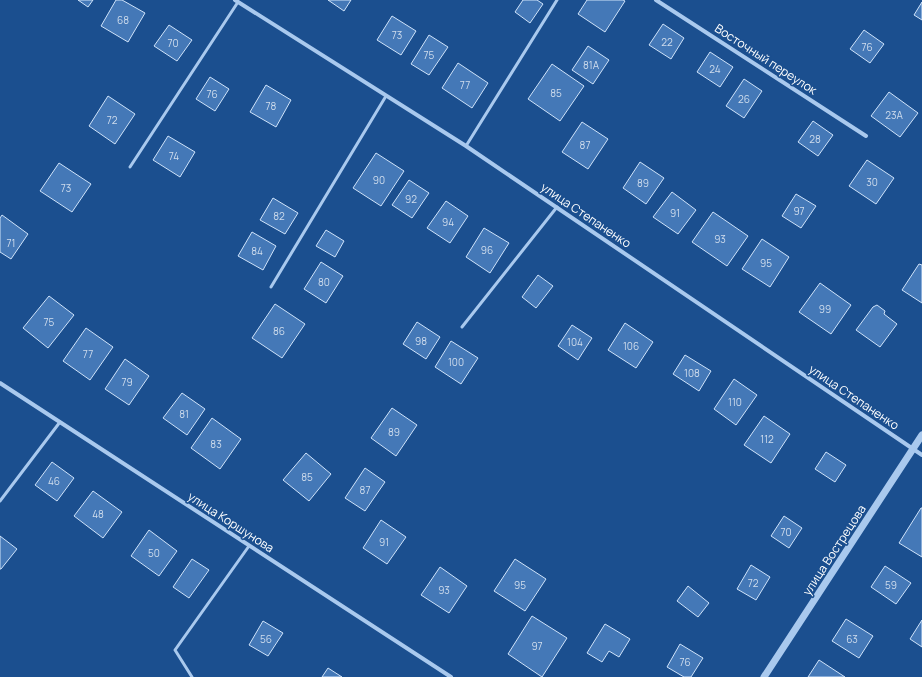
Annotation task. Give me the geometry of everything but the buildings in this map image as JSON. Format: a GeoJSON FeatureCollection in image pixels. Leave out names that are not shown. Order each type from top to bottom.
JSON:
{"type":"FeatureCollection","features":[{"type":"Feature","properties":{"kind":"street","name":"Восточный переулок"},"geometry":{"type":"LineString","coordinates":[[656,0],[866,136]]}},
{"type":"Feature","properties":{"kind":"street","name":"улица Степаненко"},"geometry":{"type":"LineString","coordinates":[[236,1],[466,146],[922,455]]}},
{"type":"Feature","properties":{"kind":"street","name":"улица Коршунова"},"geometry":{"type":"LineString","coordinates":[[0,383],[451,677]]}},
{"type":"Feature","properties":{"kind":"street","name":"улица Вострецова"},"geometry":{"type":"LineString","coordinates":[[764,677],[922,435]]}},
{"type":"Feature","properties":{"kind":"lane"},"geometry":{"type":"LineString","coordinates":[[466,146],[557,0]]}},
{"type":"Feature","properties":{"kind":"lane"},"geometry":{"type":"LineString","coordinates":[[130,167],[236,1]]}},
{"type":"Feature","properties":{"kind":"lane"},"geometry":{"type":"LineString","coordinates":[[271,287],[386,96]]}},
{"type":"Feature","properties":{"kind":"lane"},"geometry":{"type":"LineString","coordinates":[[462,327],[557,207]]}},
{"type":"Feature","properties":{"kind":"lane"},"geometry":{"type":"LineString","coordinates":[[0,501],[60,422]]}},
{"type":"Feature","properties":{"kind":"lane"},"geometry":{"type":"LineString","coordinates":[[192,677],[175,650],[249,546]]}}]}
